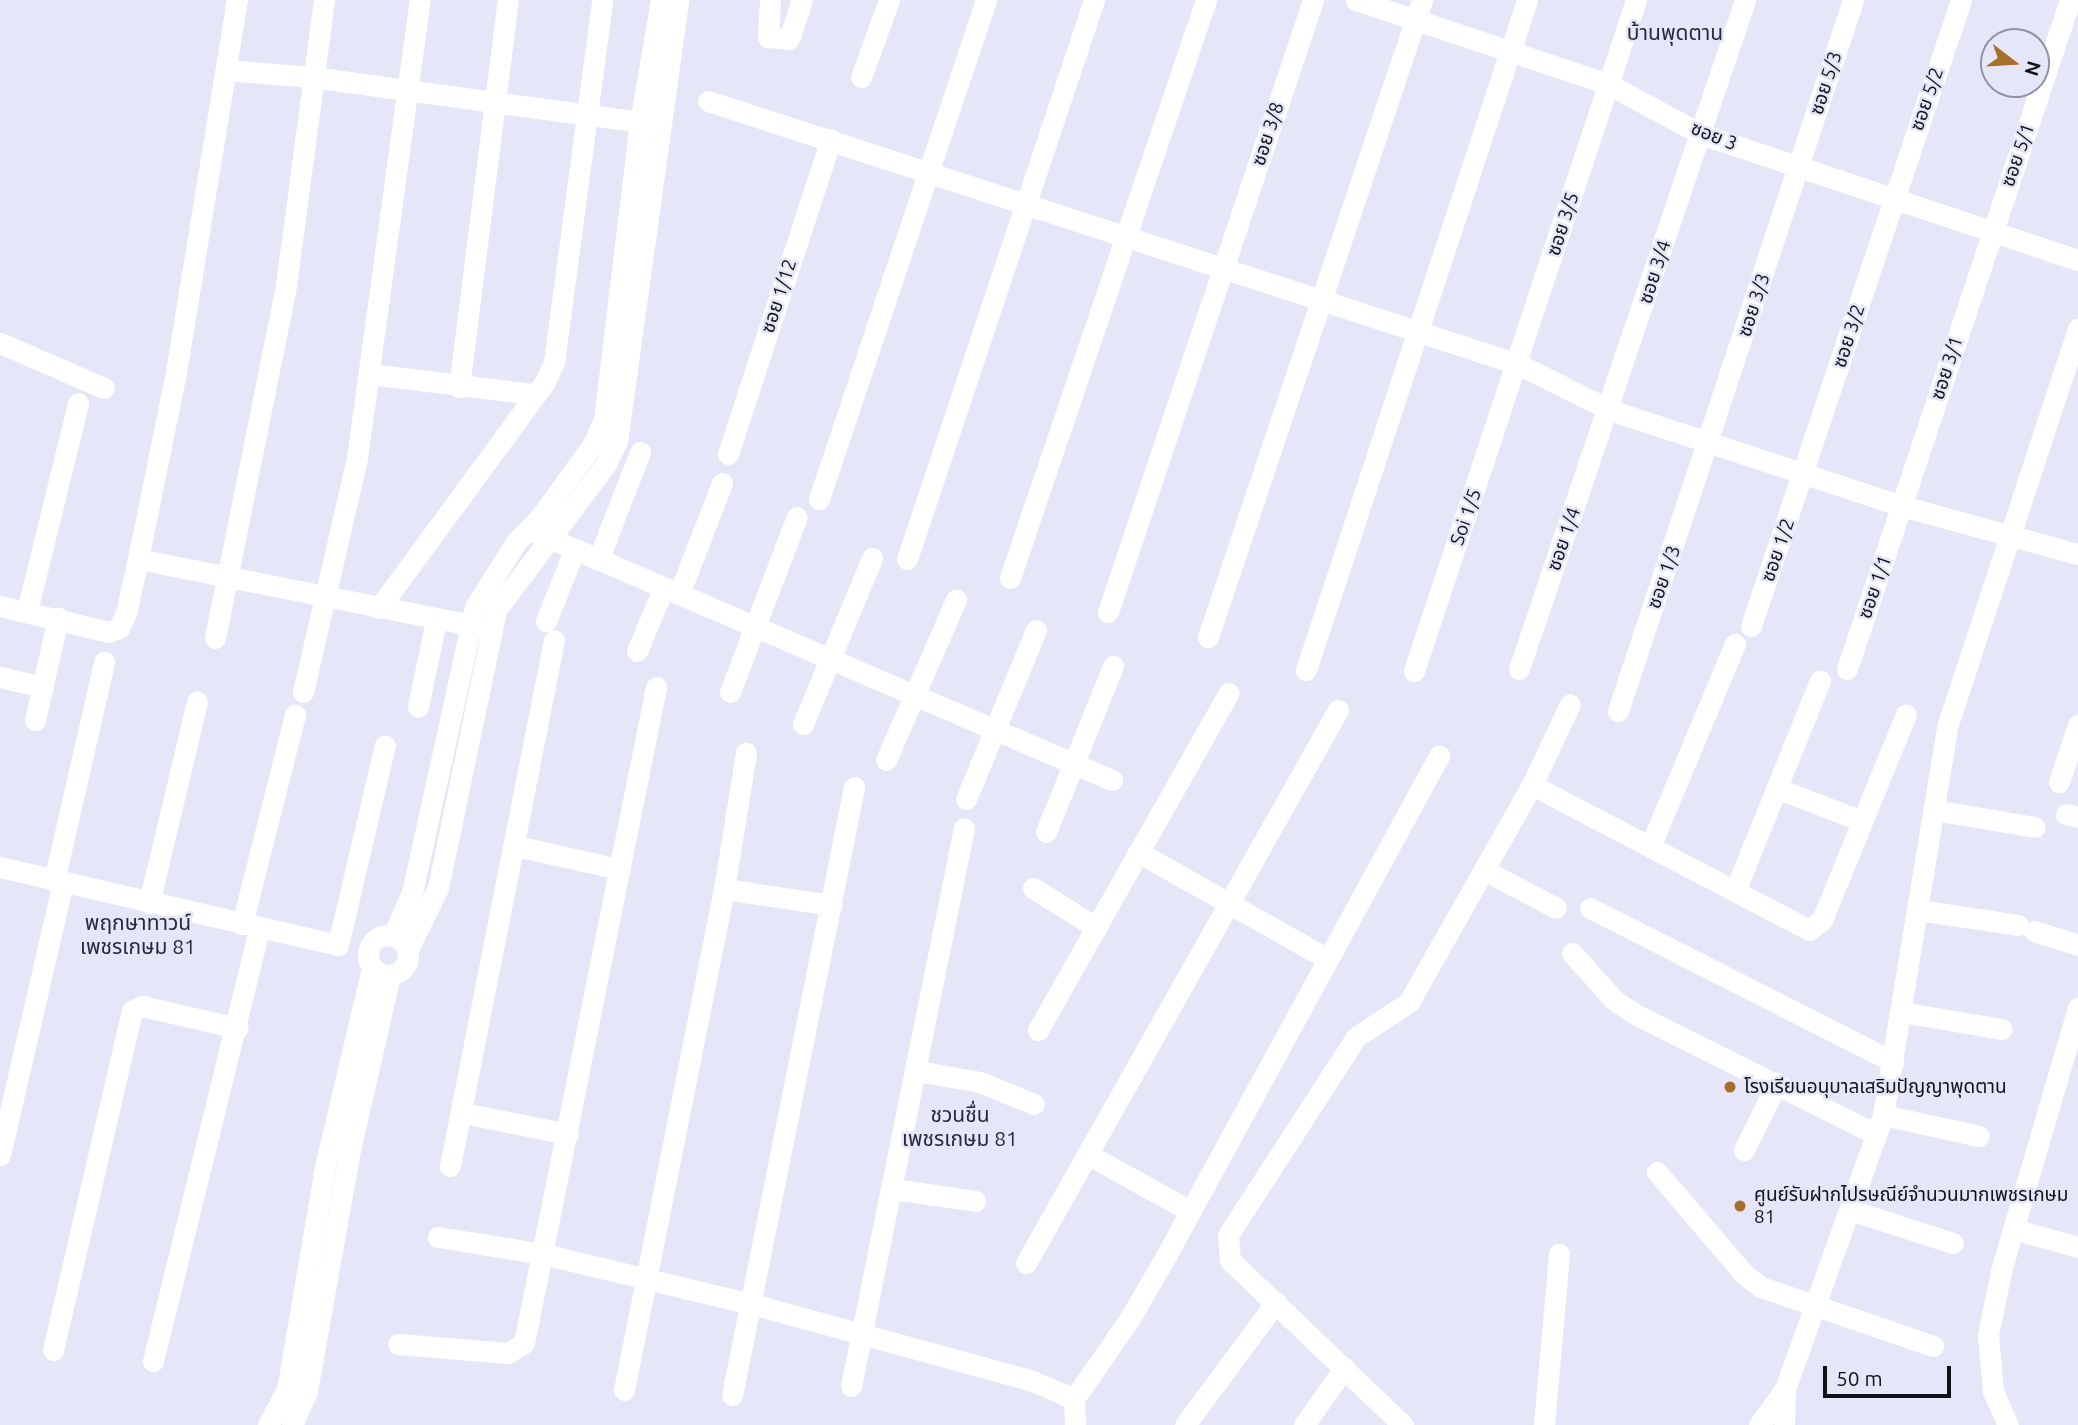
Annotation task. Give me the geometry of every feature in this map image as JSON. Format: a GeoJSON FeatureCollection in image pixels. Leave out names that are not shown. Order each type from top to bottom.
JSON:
{"type":"FeatureCollection","features":[{"type":"Feature","properties":{"kind":"street"},"geometry":{"type":"LineString","coordinates":[[0,606],[109,632],[119,628],[138,559],[176,372],[237,0]]}},
{"type":"Feature","properties":{"kind":"street"},"geometry":{"type":"LineString","coordinates":[[215,638],[286,285],[324,0]]}},
{"type":"Feature","properties":{"kind":"street"},"geometry":{"type":"LineString","coordinates":[[303,692],[358,458],[410,94],[420,0]]}},
{"type":"Feature","properties":{"kind":"street"},"geometry":{"type":"LineString","coordinates":[[459,387],[498,105],[509,0]]}},
{"type":"Feature","properties":{"kind":"street"},"geometry":{"type":"LineString","coordinates":[[379,608],[533,394],[545,382],[554,362],[602,0]]}},
{"type":"Feature","properties":{"kind":"street"},"geometry":{"type":"LineString","coordinates":[[0,867],[338,945],[346,953],[403,969],[400,942],[438,888],[482,627],[508,588],[538,534],[606,464],[617,441],[661,0]]}},
{"type":"Feature","properties":{"kind":"street"},"geometry":{"type":"LineString","coordinates":[[649,124],[678,0]]}},
{"type":"Feature","properties":{"kind":"street"},"geometry":{"type":"LineString","coordinates":[[770,0],[768,37],[789,39],[802,0]]}},
{"type":"Feature","properties":{"kind":"street"},"geometry":{"type":"LineString","coordinates":[[861,77],[888,0]]}},
{"type":"Feature","properties":{"kind":"street"},"geometry":{"type":"LineString","coordinates":[[819,499],[986,0]]}},
{"type":"Feature","properties":{"kind":"street"},"geometry":{"type":"LineString","coordinates":[[907,559],[1094,0]]}},
{"type":"Feature","properties":{"kind":"street"},"geometry":{"type":"LineString","coordinates":[[1010,578],[1128,237],[1206,0]]}},
{"type":"Feature","properties":{"kind":"street","name":"ซอย 3/8"},"geometry":{"type":"LineString","coordinates":[[1108,612],[1313,0]]}},
{"type":"Feature","properties":{"kind":"street","name":"ซอย 3"},"geometry":{"type":"LineString","coordinates":[[1356,0],[1419,10],[1509,51],[1608,84],[1701,134],[2078,260]]}},
{"type":"Feature","properties":{"kind":"street"},"geometry":{"type":"LineString","coordinates":[[1306,670],[1527,0]]}},
{"type":"Feature","properties":{"kind":"street","name":"ซอย 3/5"},"geometry":{"type":"LineString","coordinates":[[1518,364],[1636,0]]}},
{"type":"Feature","properties":{"kind":"street","name":"ซอย 3/4"},"geometry":{"type":"LineString","coordinates":[[1610,410],[1745,0]]}},
{"type":"Feature","properties":{"kind":"street","name":"ซอย 5/3"},"geometry":{"type":"LineString","coordinates":[[1798,167],[1853,0]]}},
{"type":"Feature","properties":{"kind":"street","name":"ซอย 5/2"},"geometry":{"type":"LineString","coordinates":[[1893,198],[1961,0]]}},
{"type":"Feature","properties":{"kind":"street","name":"ซอย 5/1"},"geometry":{"type":"LineString","coordinates":[[1993,231],[2070,0]]}},
{"type":"Feature","properties":{"kind":"street"},"geometry":{"type":"LineString","coordinates":[[1208,637],[1419,10]]}},
{"type":"Feature","properties":{"kind":"street"},"geometry":{"type":"LineString","coordinates":[[227,71],[312,78],[410,94],[649,124]]}},
{"type":"Feature","properties":{"kind":"street"},"geometry":{"type":"LineString","coordinates":[[708,100],[1027,203],[1418,335],[1518,364],[1610,410],[1709,443],[1902,506],[2078,554]]}},
{"type":"Feature","properties":{"kind":"street","name":"ซอย 1/12"},"geometry":{"type":"LineString","coordinates":[[728,454],[831,139]]}},
{"type":"Feature","properties":{"kind":"street","name":"ซอย 3/3"},"geometry":{"type":"LineString","coordinates":[[1709,443],[1798,167]]}},
{"type":"Feature","properties":{"kind":"street","name":"ซอย 3/2"},"geometry":{"type":"LineString","coordinates":[[1805,474],[1893,198]]}},
{"type":"Feature","properties":{"kind":"street","name":"ซอย 3/1"},"geometry":{"type":"LineString","coordinates":[[1902,506],[1993,231]]}},
{"type":"Feature","properties":{"kind":"street"},"geometry":{"type":"LineString","coordinates":[[1759,1425],[1785,1389],[1880,1125],[1893,1062],[1948,724],[2013,535],[2078,329]]}},
{"type":"Feature","properties":{"kind":"street"},"geometry":{"type":"LineString","coordinates":[[0,343],[104,388]]}},
{"type":"Feature","properties":{"kind":"street","name":"Soi 1/5"},"geometry":{"type":"LineString","coordinates":[[1414,671],[1518,364]]}},
{"type":"Feature","properties":{"kind":"street"},"geometry":{"type":"LineString","coordinates":[[370,374],[533,394]]}},
{"type":"Feature","properties":{"kind":"street"},"geometry":{"type":"LineString","coordinates":[[27,611],[78,403]]}},
{"type":"Feature","properties":{"kind":"street","name":"ซอย 1/4"},"geometry":{"type":"LineString","coordinates":[[1519,669],[1610,410]]}},
{"type":"Feature","properties":{"kind":"street","name":"ซอย 1/3"},"geometry":{"type":"LineString","coordinates":[[1618,711],[1709,443]]}},
{"type":"Feature","properties":{"kind":"street"},"geometry":{"type":"LineString","coordinates":[[598,559],[640,452]]}},
{"type":"Feature","properties":{"kind":"street","name":"ซอย 1/2"},"geometry":{"type":"LineString","coordinates":[[1751,626],[1805,474]]}},
{"type":"Feature","properties":{"kind":"street"},"geometry":{"type":"LineString","coordinates":[[637,651],[672,591],[722,483]]}},
{"type":"Feature","properties":{"kind":"street","name":"ซอย 1/1"},"geometry":{"type":"LineString","coordinates":[[1847,669],[1902,506]]}},
{"type":"Feature","properties":{"kind":"street"},"geometry":{"type":"LineString","coordinates":[[730,692],[797,517]]}},
{"type":"Feature","properties":{"kind":"street"},"geometry":{"type":"LineString","coordinates":[[538,534],[1112,780]]}},
{"type":"Feature","properties":{"kind":"street"},"geometry":{"type":"LineString","coordinates":[[450,1166],[463,1114],[516,846],[550,630],[574,551]]}},
{"type":"Feature","properties":{"kind":"street"},"geometry":{"type":"LineString","coordinates":[[803,724],[872,558]]}},
{"type":"Feature","properties":{"kind":"street"},"geometry":{"type":"LineString","coordinates":[[138,559],[482,627]]}},
{"type":"Feature","properties":{"kind":"street"},"geometry":{"type":"LineString","coordinates":[[886,760],[956,600]]}},
{"type":"Feature","properties":{"kind":"street"},"geometry":{"type":"LineString","coordinates":[[35,720],[58,618]]}},
{"type":"Feature","properties":{"kind":"street"},"geometry":{"type":"LineString","coordinates":[[418,707],[436,620]]}},
{"type":"Feature","properties":{"kind":"street"},"geometry":{"type":"LineString","coordinates":[[966,799],[1036,630]]}},
{"type":"Feature","properties":{"kind":"street"},"geometry":{"type":"LineString","coordinates":[[1650,847],[1735,644]]}},
{"type":"Feature","properties":{"kind":"street"},"geometry":{"type":"LineString","coordinates":[[0,1155],[104,662]]}},
{"type":"Feature","properties":{"kind":"street"},"geometry":{"type":"LineString","coordinates":[[1046,832],[1113,666]]}},
{"type":"Feature","properties":{"kind":"street"},"geometry":{"type":"LineString","coordinates":[[0,677],[43,687]]}},
{"type":"Feature","properties":{"kind":"street"},"geometry":{"type":"LineString","coordinates":[[1735,891],[1820,681]]}},
{"type":"Feature","properties":{"kind":"street"},"geometry":{"type":"LineString","coordinates":[[398,1344],[508,1353],[521,1349],[568,1134],[656,687]]}},
{"type":"Feature","properties":{"kind":"street"},"geometry":{"type":"LineString","coordinates":[[1038,1030],[1228,693]]}},
{"type":"Feature","properties":{"kind":"street"},"geometry":{"type":"LineString","coordinates":[[149,903],[197,702]]}},
{"type":"Feature","properties":{"kind":"street"},"geometry":{"type":"LineString","coordinates":[[1403,1425],[1230,1260],[1228,1235],[1356,1037],[1409,1002],[1532,785],[1570,704]]}},
{"type":"Feature","properties":{"kind":"street"},"geometry":{"type":"LineString","coordinates":[[1026,1263],[1090,1155],[1228,902],[1338,710]]}},
{"type":"Feature","properties":{"kind":"street"},"geometry":{"type":"LineString","coordinates":[[1532,785],[1809,929],[1816,927],[1906,714]]}},
{"type":"Feature","properties":{"kind":"street"},"geometry":{"type":"LineString","coordinates":[[153,1361],[237,1028],[251,925],[295,715]]}},
{"type":"Feature","properties":{"kind":"street"},"geometry":{"type":"LineString","coordinates":[[2059,782],[2078,725]]}},
{"type":"Feature","properties":{"kind":"street"},"geometry":{"type":"LineString","coordinates":[[338,945],[386,745]]}},
{"type":"Feature","properties":{"kind":"street"},"geometry":{"type":"LineString","coordinates":[[624,1390],[724,889],[746,753]]}},
{"type":"Feature","properties":{"kind":"street"},"geometry":{"type":"LineString","coordinates":[[1075,1425],[1074,1399],[1130,1318],[1439,756]]}},
{"type":"Feature","properties":{"kind":"street"},"geometry":{"type":"LineString","coordinates":[[732,1395],[854,787]]}},
{"type":"Feature","properties":{"kind":"street"},"geometry":{"type":"LineString","coordinates":[[1776,788],[1862,821]]}},
{"type":"Feature","properties":{"kind":"street"},"geometry":{"type":"LineString","coordinates":[[1934,810],[2035,827]]}},
{"type":"Feature","properties":{"kind":"street"},"geometry":{"type":"LineString","coordinates":[[851,1386],[917,1071],[964,828]]}},
{"type":"Feature","properties":{"kind":"street"},"geometry":{"type":"LineString","coordinates":[[516,846],[619,869]]}},
{"type":"Feature","properties":{"kind":"street"},"geometry":{"type":"LineString","coordinates":[[1138,852],[1326,958]]}},
{"type":"Feature","properties":{"kind":"street"},"geometry":{"type":"LineString","coordinates":[[1484,870],[1556,908]]}},
{"type":"Feature","properties":{"kind":"street"},"geometry":{"type":"LineString","coordinates":[[1033,888],[1097,928]]}},
{"type":"Feature","properties":{"kind":"street"},"geometry":{"type":"LineString","coordinates":[[724,889],[832,905]]}},
{"type":"Feature","properties":{"kind":"street"},"geometry":{"type":"LineString","coordinates":[[1590,908],[1893,1062]]}},
{"type":"Feature","properties":{"kind":"street"},"geometry":{"type":"LineString","coordinates":[[1918,910],[2026,928],[2078,945]]}},
{"type":"Feature","properties":{"kind":"street"},"geometry":{"type":"LineString","coordinates":[[282,1421],[307,1391],[318,1270],[357,1073],[379,936],[400,942]]}},
{"type":"Feature","properties":{"kind":"street"},"geometry":{"type":"LineString","coordinates":[[1572,953],[1614,1000],[1630,1011],[1777,1083],[1880,1125],[1979,1136]]}},
{"type":"Feature","properties":{"kind":"street"},"geometry":{"type":"LineString","coordinates":[[54,1350],[132,1011],[142,1006],[237,1028]]}},
{"type":"Feature","properties":{"kind":"street"},"geometry":{"type":"LineString","coordinates":[[2008,1425],[1993,1391],[1988,1335],[2013,1229],[2078,1008]]}},
{"type":"Feature","properties":{"kind":"street"},"geometry":{"type":"LineString","coordinates":[[1901,1012],[2002,1029]]}},
{"type":"Feature","properties":{"kind":"street"},"geometry":{"type":"LineString","coordinates":[[917,1071],[980,1082],[1034,1104]]}},
{"type":"Feature","properties":{"kind":"street"},"geometry":{"type":"LineString","coordinates":[[1744,1150],[1777,1083]]}},
{"type":"Feature","properties":{"kind":"street"},"geometry":{"type":"LineString","coordinates":[[463,1114],[568,1134]]}},
{"type":"Feature","properties":{"kind":"street"},"geometry":{"type":"LineString","coordinates":[[1090,1155],[1190,1211]]}},
{"type":"Feature","properties":{"kind":"street"},"geometry":{"type":"LineString","coordinates":[[1657,1172],[1745,1275],[1761,1287],[1933,1346]]}},
{"type":"Feature","properties":{"kind":"street"},"geometry":{"type":"LineString","coordinates":[[893,1189],[975,1200]]}},
{"type":"Feature","properties":{"kind":"street"},"geometry":{"type":"LineString","coordinates":[[1850,1210],[1953,1243]]}},
{"type":"Feature","properties":{"kind":"street"},"geometry":{"type":"LineString","coordinates":[[2013,1229],[2078,1247]]}},
{"type":"Feature","properties":{"kind":"street"},"geometry":{"type":"LineString","coordinates":[[438,1237],[543,1254],[752,1304],[1033,1381],[1074,1399]]}},
{"type":"Feature","properties":{"kind":"street"},"geometry":{"type":"LineString","coordinates":[[1544,1425],[1559,1254]]}},
{"type":"Feature","properties":{"kind":"street"},"geometry":{"type":"LineString","coordinates":[[1185,1425],[1276,1302]]}},
{"type":"Feature","properties":{"kind":"street"},"geometry":{"type":"LineString","coordinates":[[1304,1425],[1344,1368]]}},
{"type":"Feature","properties":{"kind":"street"},"geometry":{"type":"LineString","coordinates":[[1784,1425],[1785,1389]]}},
{"type":"Feature","properties":{"kind":"place","name":"โรงเรียนอนุบาลเสริมปัญญาพุดตาน"},"geometry":{"type":"Point","coordinates":[1730,1087]}},
{"type":"Feature","properties":{"kind":"place","name":"ศูนย์รับฝากไปรษณีย์จำนวนมากเพชรเกษม 81"},"geometry":{"type":"Point","coordinates":[1740,1206]}},
{"type":"Feature","properties":{"kind":"district","name":"บ้านพุดตาน"},"geometry":{"type":"Point","coordinates":[1675,32]}},
{"type":"Feature","properties":{"kind":"district","name":"พฤกษาทาวน์ เพชรเกษม 81"},"geometry":{"type":"Point","coordinates":[138,934]}},
{"type":"Feature","properties":{"kind":"district","name":"ชวนชื่น เพชรเกษม 81"},"geometry":{"type":"Point","coordinates":[960,1126]}}]}
